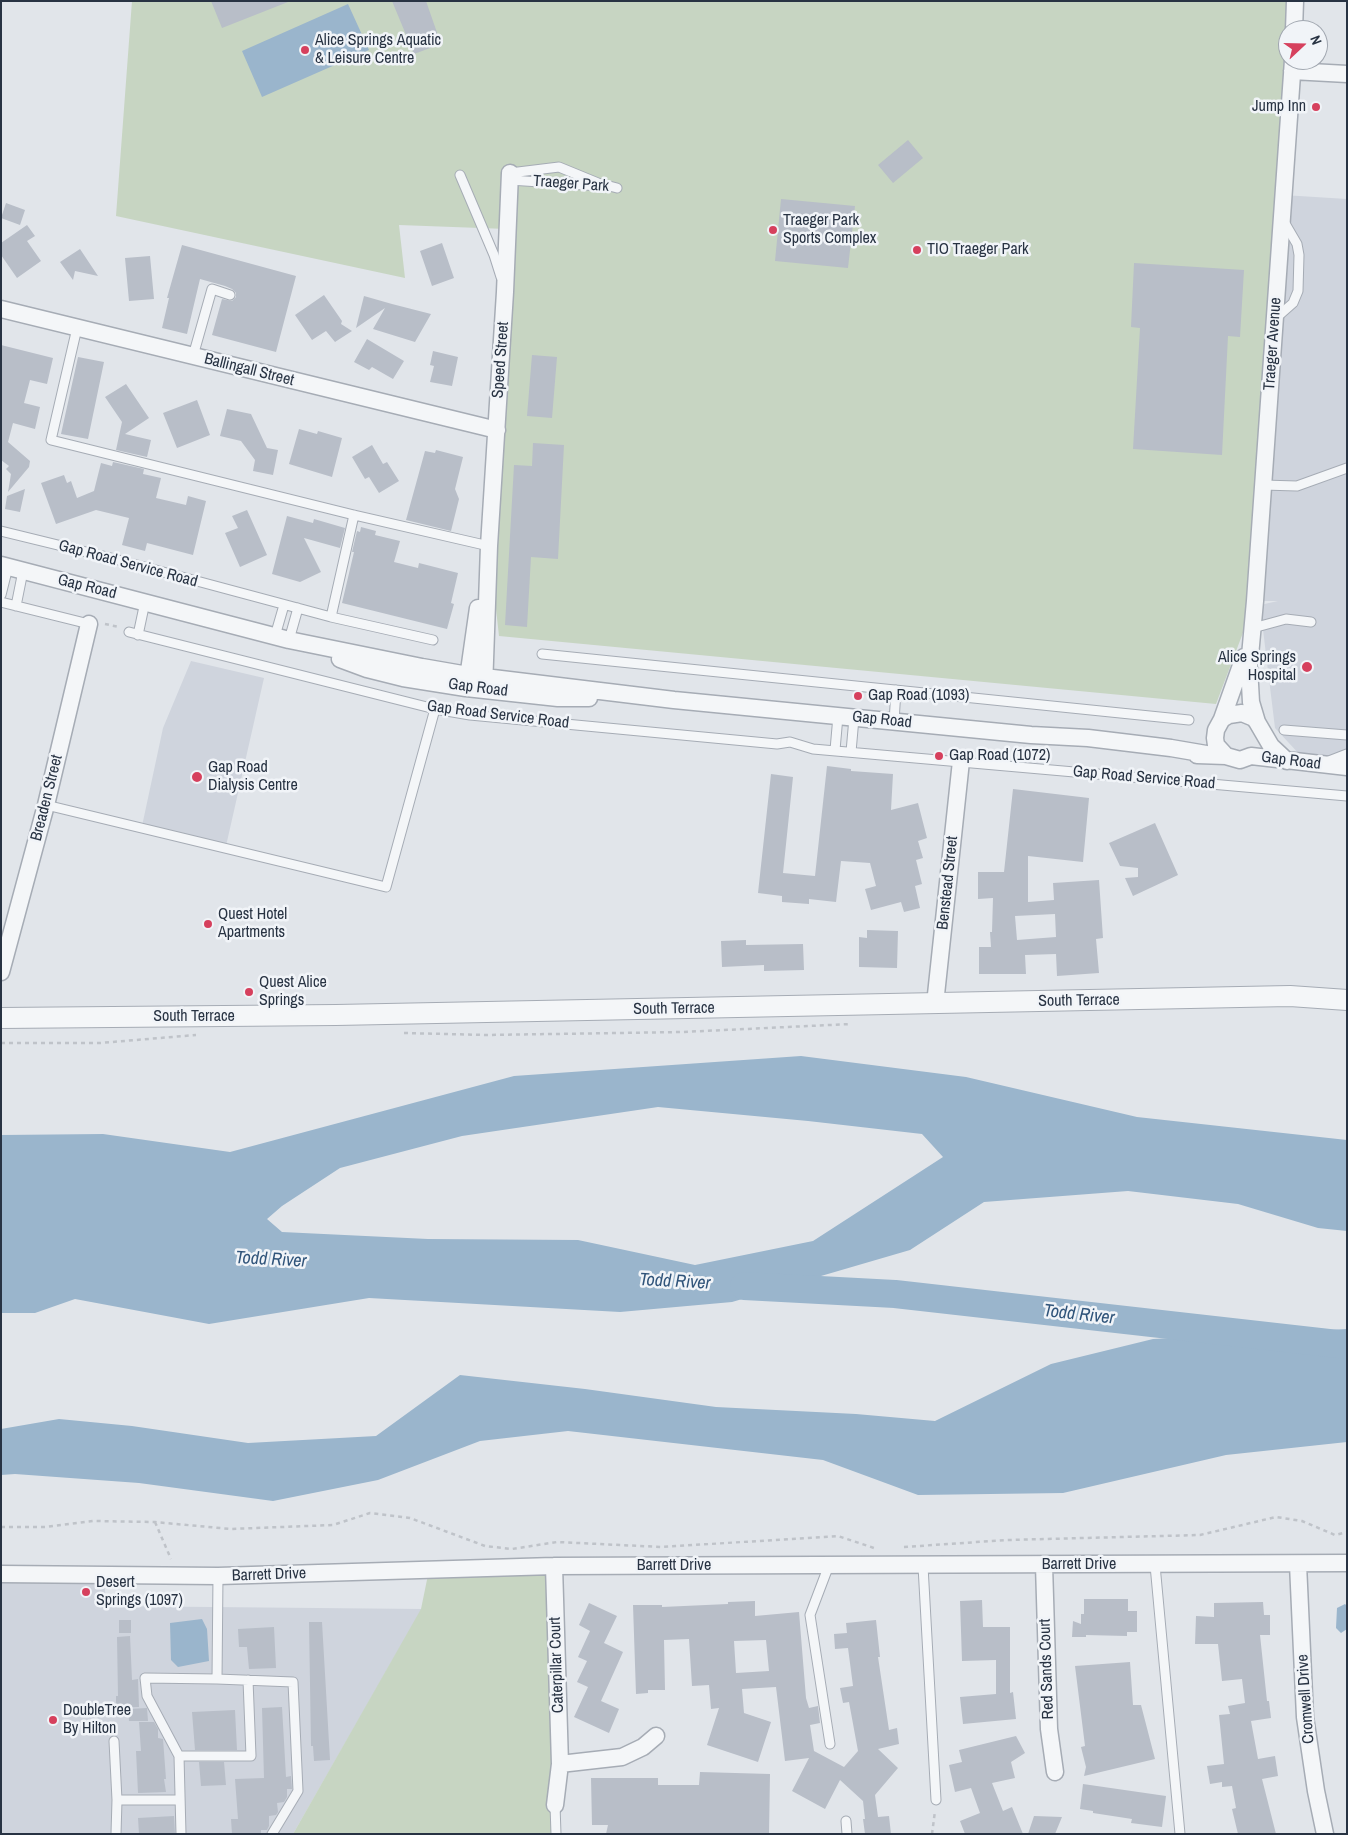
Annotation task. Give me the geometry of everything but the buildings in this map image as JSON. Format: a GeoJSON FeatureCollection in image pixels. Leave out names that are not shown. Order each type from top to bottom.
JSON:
{"type":"FeatureCollection","features":[{"type":"Feature","properties":{"kind":"street"},"geometry":{"type":"LineString","coordinates":[[1294,20],[1295,1]]}},
{"type":"Feature","properties":{"kind":"street","name":"Traeger Avenue"},"geometry":{"type":"LineString","coordinates":[[1287,761],[1275,751],[1259,727],[1251,702],[1249,668],[1292,70]]}},
{"type":"Feature","properties":{"kind":"street"},"geometry":{"type":"LineString","coordinates":[[1320,70],[1347,74]]}},
{"type":"Feature","properties":{"kind":"street","name":"Speed Street"},"geometry":{"type":"LineString","coordinates":[[485,683],[488,546],[497,430],[510,177]]}},
{"type":"Feature","properties":{"kind":"street","name":"Ballingall Street"},"geometry":{"type":"LineString","coordinates":[[1,309],[497,430]]}},
{"type":"Feature","properties":{"kind":"street","name":"Speed Street"},"geometry":{"type":"LineString","coordinates":[[467,681],[488,546]]}},
{"type":"Feature","properties":{"kind":"street","name":"Gap Road"},"geometry":{"type":"LineString","coordinates":[[11,568],[282,638],[367,669],[403,678],[467,681],[1031,735],[1088,738],[1226,756],[1240,760],[1251,756],[1347,767]]}},
{"type":"Feature","properties":{"kind":"street","name":"Breaden Street"},"geometry":{"type":"LineString","coordinates":[[1,972],[46,805],[89,624]]}},
{"type":"Feature","properties":{"kind":"street","name":"Traeger Avenue"},"geometry":{"type":"LineString","coordinates":[[1219,725],[1237,680],[1252,628]]}},
{"type":"Feature","properties":{"kind":"street"},"geometry":{"type":"LineString","coordinates":[[1170,748],[1194,743],[1219,725],[1228,715],[1242,713],[1254,718],[1259,727],[1259,747],[1251,756]]}},
{"type":"Feature","properties":{"kind":"street"},"geometry":{"type":"LineString","coordinates":[[1219,725],[1216,745],[1226,756]]}},
{"type":"Feature","properties":{"kind":"street","name":"Gap Road"},"geometry":{"type":"LineString","coordinates":[[1031,735],[1086,748],[1173,755],[1206,754]]}},
{"type":"Feature","properties":{"kind":"street","name":"Benstead Street"},"geometry":{"type":"LineString","coordinates":[[935,1004],[961,761]]}},
{"type":"Feature","properties":{"kind":"street","name":"South Terrace"},"geometry":{"type":"LineString","coordinates":[[1,1018],[346,1015],[1290,996],[1347,1000]]}},
{"type":"Feature","properties":{"kind":"street","name":"Cromwell Drive"},"geometry":{"type":"LineString","coordinates":[[1298,1564],[1305,1717],[1316,1791],[1325,1834]]}},
{"type":"Feature","properties":{"kind":"street","name":"Barrett Drive"},"geometry":{"type":"LineString","coordinates":[[1,1574],[218,1576],[554,1566],[1347,1564]]}},
{"type":"Feature","properties":{"kind":"street","name":"Red Sands Court"},"geometry":{"type":"LineString","coordinates":[[1044,1565],[1049,1729],[1055,1772]]}},
{"type":"Feature","properties":{"kind":"street","name":"Caterpillar Court"},"geometry":{"type":"LineString","coordinates":[[554,1566],[560,1764],[555,1805]]}},
{"type":"Feature","properties":{"kind":"street"},"geometry":{"type":"LineString","coordinates":[[560,1764],[622,1757],[643,1747],[656,1736]]}},
{"type":"Feature","properties":{"kind":"lane","name":"Traeger Park"},"geometry":{"type":"LineString","coordinates":[[559,167],[598,183],[617,188],[510,177],[559,167]]}},
{"type":"Feature","properties":{"kind":"lane"},"geometry":{"type":"LineString","coordinates":[[460,174],[494,255],[505,292]]}},
{"type":"Feature","properties":{"kind":"lane"},"geometry":{"type":"LineString","coordinates":[[193,356],[212,289],[230,295]]}},
{"type":"Feature","properties":{"kind":"lane"},"geometry":{"type":"LineString","coordinates":[[77,328],[51,440],[488,546]]}},
{"type":"Feature","properties":{"kind":"lane"},"geometry":{"type":"LineString","coordinates":[[1263,485],[1297,486],[1347,468]]}},
{"type":"Feature","properties":{"kind":"lane"},"geometry":{"type":"LineString","coordinates":[[332,617],[354,515]]}},
{"type":"Feature","properties":{"kind":"lane","name":"Gap Road Service Road"},"geometry":{"type":"LineString","coordinates":[[1,531],[111,558],[284,605],[433,640]]}},
{"type":"Feature","properties":{"kind":"lane"},"geometry":{"type":"LineString","coordinates":[[1,595],[11,568]]}},
{"type":"Feature","properties":{"kind":"lane"},"geometry":{"type":"LineString","coordinates":[[11,568],[16,606]]}},
{"type":"Feature","properties":{"kind":"lane"},"geometry":{"type":"LineString","coordinates":[[1,602],[89,624]]}},
{"type":"Feature","properties":{"kind":"lane","name":"Gap Road Service Road"},"geometry":{"type":"LineString","coordinates":[[145,602],[134,634],[435,710],[470,715],[778,744],[790,742],[813,749],[1347,796]]}},
{"type":"Feature","properties":{"kind":"lane"},"geometry":{"type":"LineString","coordinates":[[282,638],[284,605]]}},
{"type":"Feature","properties":{"kind":"lane"},"geometry":{"type":"LineString","coordinates":[[282,638],[298,608]]}},
{"type":"Feature","properties":{"kind":"lane"},"geometry":{"type":"LineString","coordinates":[[1252,628],[1286,619],[1311,622]]}},
{"type":"Feature","properties":{"kind":"lane"},"geometry":{"type":"LineString","coordinates":[[542,654],[1189,720]]}},
{"type":"Feature","properties":{"kind":"lane"},"geometry":{"type":"LineString","coordinates":[[894,722],[896,690]]}},
{"type":"Feature","properties":{"kind":"lane"},"geometry":{"type":"LineString","coordinates":[[46,805],[386,887],[435,710]]}},
{"type":"Feature","properties":{"kind":"lane"},"geometry":{"type":"LineString","coordinates":[[835,750],[846,717]]}},
{"type":"Feature","properties":{"kind":"lane"},"geometry":{"type":"LineString","coordinates":[[846,717],[851,752]]}},
{"type":"Feature","properties":{"kind":"lane"},"geometry":{"type":"LineString","coordinates":[[1284,730],[1347,735]]}},
{"type":"Feature","properties":{"kind":"lane"},"geometry":{"type":"LineString","coordinates":[[1317,764],[1347,754]]}},
{"type":"Feature","properties":{"kind":"lane"},"geometry":{"type":"LineString","coordinates":[[829,1565],[810,1615],[830,1744]]}},
{"type":"Feature","properties":{"kind":"lane"},"geometry":{"type":"LineString","coordinates":[[1155,1565],[1180,1834]]}},
{"type":"Feature","properties":{"kind":"lane"},"geometry":{"type":"LineString","coordinates":[[923,1566],[936,1800]]}},
{"type":"Feature","properties":{"kind":"lane"},"geometry":{"type":"LineString","coordinates":[[217,1679],[218,1576]]}},
{"type":"Feature","properties":{"kind":"lane"},"geometry":{"type":"LineString","coordinates":[[181,1834],[179,1756],[147,1696],[146,1678],[293,1682],[298,1791],[272,1834]]}},
{"type":"Feature","properties":{"kind":"lane"},"geometry":{"type":"LineString","coordinates":[[179,1756],[251,1756],[248,1680]]}},
{"type":"Feature","properties":{"kind":"lane"},"geometry":{"type":"LineString","coordinates":[[114,1741],[117,1800],[116,1834]]}},
{"type":"Feature","properties":{"kind":"lane"},"geometry":{"type":"LineString","coordinates":[[117,1800],[180,1800]]}},
{"type":"Feature","properties":{"kind":"lane"},"geometry":{"type":"LineString","coordinates":[[555,1805],[556,1834]]}},
{"type":"Feature","properties":{"kind":"lane"},"geometry":{"type":"LineString","coordinates":[[846,1821],[847,1834]]}},
{"type":"Feature","properties":{"kind":"path"},"geometry":{"type":"LineString","coordinates":[[89,624],[90,621],[130,630],[134,634]]}},
{"type":"Feature","properties":{"kind":"path"},"geometry":{"type":"LineString","coordinates":[[1,1527],[45,1527],[93,1520],[155,1522],[230,1529],[333,1525],[370,1513],[410,1518],[485,1546],[512,1548],[557,1542],[662,1547],[838,1536],[878,1549]]}},
{"type":"Feature","properties":{"kind":"path"},"geometry":{"type":"LineString","coordinates":[[898,1548],[1007,1540],[1200,1534],[1276,1517],[1302,1521],[1335,1535],[1347,1532]]}},
{"type":"Feature","properties":{"kind":"path"},"geometry":{"type":"LineString","coordinates":[[155,1522],[172,1560],[174,1576]]}},
{"type":"Feature","properties":{"kind":"path"},"geometry":{"type":"LineString","coordinates":[[932,1834],[936,1800]]}},
{"type":"Feature","properties":{"kind":"shaded area"},"geometry":{"type":"Polygon","coordinates":[[[1283,195],[1347,199],[1347,760],[1301,756],[1275,728],[1260,605],[1278,601],[1255,601],[1283,195]]]}},
{"type":"Feature","properties":{"kind":"shaded area","name":"Gap Road Dialysis Centre"},"geometry":{"type":"Polygon","coordinates":[[[191,661],[264,678],[226,846],[142,826],[163,728],[191,661]]]}},
{"type":"Feature","properties":{"kind":"shaded area"},"geometry":{"type":"Polygon","coordinates":[[[1,1574],[104,1575],[106,1606],[422,1609],[293,1834],[1,1834],[1,1574]]]}},
{"type":"Feature","properties":{"kind":"green space"},"geometry":{"type":"Polygon","coordinates":[[[132,1],[1295,1],[1290,20],[1278,20],[1278,70],[1287,70],[1255,601],[1216,704],[499,636],[489,546],[507,229],[399,225],[405,278],[116,216],[132,1]]]}},
{"type":"Feature","properties":{"kind":"green space"},"geometry":{"type":"Polygon","coordinates":[[[554,1566],[560,1764],[551,1834],[293,1834],[421,1609],[429,1570],[554,1566]]]}},
{"type":"Feature","properties":{"kind":"water","name":"Alice Springs Aquatic & Leisure Centre"},"geometry":{"type":"Polygon","coordinates":[[[348,4],[369,50],[262,97],[242,51],[348,4]]]}},
{"type":"Feature","properties":{"kind":"water"},"geometry":{"type":"Polygon","coordinates":[[[801,1056],[966,1077],[1137,1117],[1347,1140],[1347,1231],[1318,1228],[1238,1204],[1128,1191],[984,1202],[910,1250],[732,1302],[620,1312],[369,1298],[209,1324],[75,1299],[35,1313],[1,1313],[1,1135],[103,1134],[230,1152],[514,1076],[801,1056]],[[658,1107],[462,1136],[340,1168],[282,1206],[267,1219],[282,1232],[428,1239],[578,1240],[695,1265],[813,1241],[943,1157],[922,1134],[658,1107]]]}},
{"type":"Feature","properties":{"kind":"water"},"geometry":{"type":"Polygon","coordinates":[[[1347,1329],[1347,1442],[1226,1455],[1063,1493],[918,1495],[823,1460],[568,1431],[480,1441],[378,1480],[273,1501],[139,1483],[15,1474],[1,1475],[1,1429],[59,1419],[132,1426],[248,1443],[376,1436],[460,1375],[585,1389],[716,1407],[856,1414],[935,1421],[1051,1364],[1153,1339],[1347,1329]]]}},
{"type":"Feature","properties":{"kind":"water"},"geometry":{"type":"Polygon","coordinates":[[[1345,1604],[1347,1606],[1347,1629],[1341,1633],[1336,1628],[1337,1608],[1345,1604]]]}},
{"type":"Feature","properties":{"kind":"water"},"geometry":{"type":"Polygon","coordinates":[[[202,1619],[207,1629],[209,1661],[178,1667],[171,1660],[170,1623],[202,1619]]]}},
{"type":"Feature","properties":{"kind":"waterway","name":"Todd River"},"geometry":{"type":"LineString","coordinates":[[744,1286],[895,1294],[1347,1345]]}},
{"type":"Feature","properties":{"kind":"place","name":"Alice Springs Aquatic & Leisure Centre"},"geometry":{"type":"Point","coordinates":[305,50]}},
{"type":"Feature","properties":{"kind":"place","name":"Jump Inn"},"geometry":{"type":"Point","coordinates":[1316,107]}},
{"type":"Feature","properties":{"kind":"place","name":"Traeger Park Sports Complex"},"geometry":{"type":"Point","coordinates":[773,230]}},
{"type":"Feature","properties":{"kind":"place","name":"TIO Traeger Park"},"geometry":{"type":"Point","coordinates":[917,250]}},
{"type":"Feature","properties":{"kind":"place","name":"Alice Springs Hospital"},"geometry":{"type":"Point","coordinates":[1307,667]}},
{"type":"Feature","properties":{"kind":"place","name":"Gap Road (1093)"},"geometry":{"type":"Point","coordinates":[858,696]}},
{"type":"Feature","properties":{"kind":"place","name":"Gap Road (1072)"},"geometry":{"type":"Point","coordinates":[939,756]}},
{"type":"Feature","properties":{"kind":"place","name":"Gap Road Dialysis Centre"},"geometry":{"type":"Point","coordinates":[197,777]}},
{"type":"Feature","properties":{"kind":"place","name":"Quest Hotel Apartments"},"geometry":{"type":"Point","coordinates":[208,924]}},
{"type":"Feature","properties":{"kind":"place","name":"Quest Alice Springs"},"geometry":{"type":"Point","coordinates":[249,992]}},
{"type":"Feature","properties":{"kind":"place","name":"Desert Springs (1097)"},"geometry":{"type":"Point","coordinates":[86,1592]}},
{"type":"Feature","properties":{"kind":"place","name":"DoubleTree By Hilton"},"geometry":{"type":"Point","coordinates":[53,1720]}}]}
